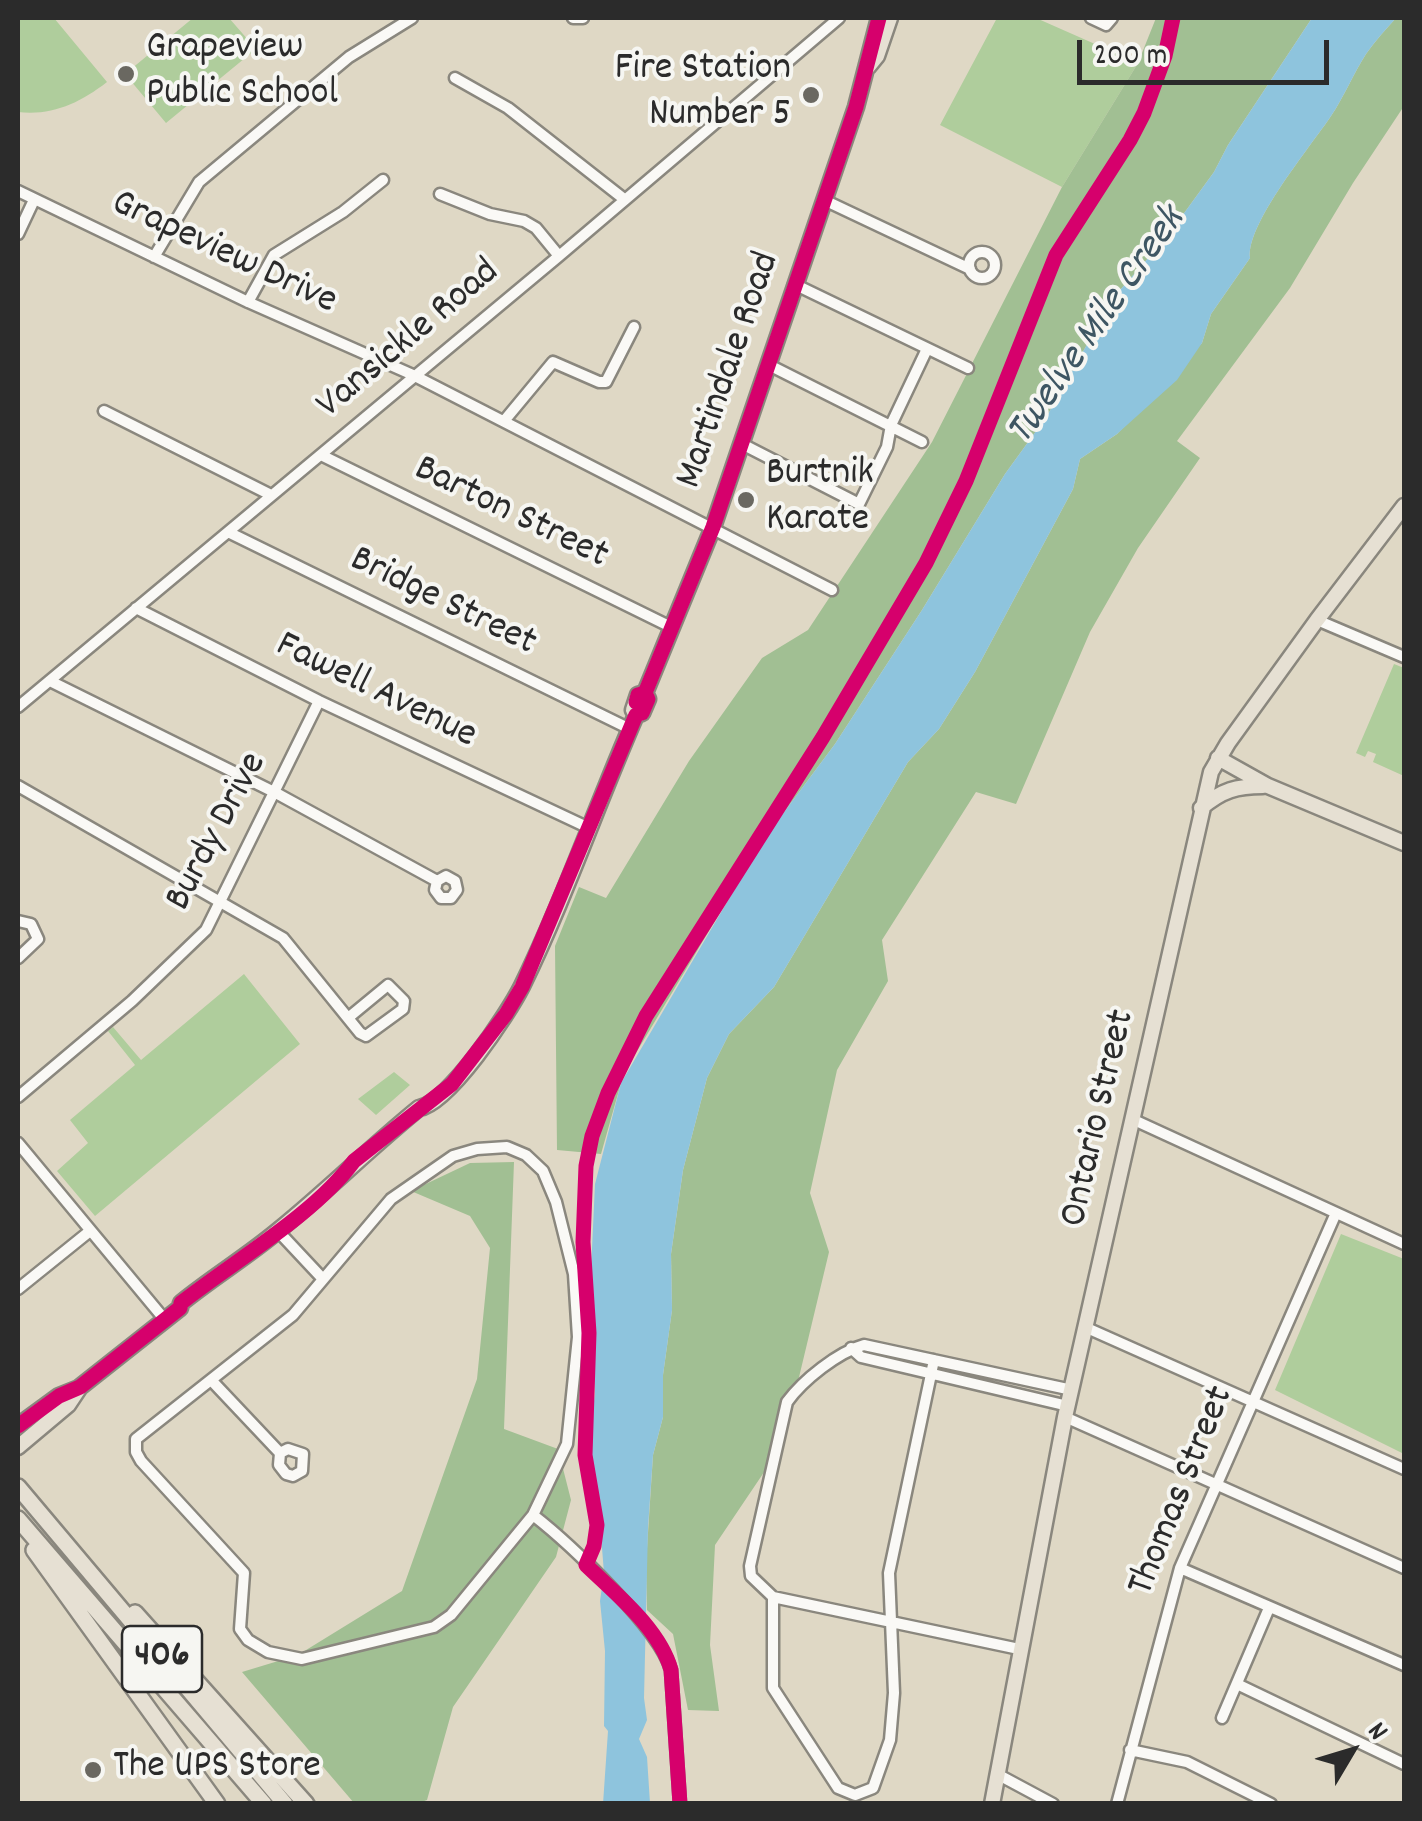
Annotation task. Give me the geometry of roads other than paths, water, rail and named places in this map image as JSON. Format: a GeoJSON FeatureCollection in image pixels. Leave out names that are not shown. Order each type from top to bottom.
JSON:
{"type":"FeatureCollection","features":[{"type":"Feature","properties":{"kind":"highway","name":"406"},"geometry":{"type":"LineString","coordinates":[[18,1487],[285,1804]]}},
{"type":"Feature","properties":{"kind":"highway"},"geometry":{"type":"LineString","coordinates":[[40,1514],[184,1665],[306,1804]]}},
{"type":"Feature","properties":{"kind":"highway","name":"406"},"geometry":{"type":"LineString","coordinates":[[18,1518],[264,1804]]}},
{"type":"Feature","properties":{"kind":"highway"},"geometry":{"type":"LineString","coordinates":[[18,1526],[218,1804]]}},
{"type":"Feature","properties":{"kind":"main road","name":"Martindale Road"},"geometry":{"type":"LineString","coordinates":[[868,67],[867,54],[879,18]]}},
{"type":"Feature","properties":{"kind":"main road","name":"Martindale Road"},"geometry":{"type":"LineString","coordinates":[[21,1444],[68,1405],[80,1388],[180,1308],[181,1303],[212,1278],[224,1274],[344,1176],[354,1162],[393,1129],[452,1084],[506,1014],[522,987],[633,722],[632,710],[638,696],[645,692],[713,527],[868,67],[877,56],[890,18]]}},
{"type":"Feature","properties":{"kind":"main road","name":"Ontario Street"},"geometry":{"type":"LineString","coordinates":[[992,1804],[1068,1404],[1201,808],[1218,758],[1404,506]]}},
{"type":"Feature","properties":{"kind":"main road"},"geometry":{"type":"LineString","coordinates":[[1218,758],[1268,786],[1404,843]]}},
{"type":"Feature","properties":{"kind":"main road"},"geometry":{"type":"LineString","coordinates":[[1201,808],[1235,786],[1268,786]]}},
{"type":"Feature","properties":{"kind":"main road","name":"Martindale Road"},"geometry":{"type":"LineString","coordinates":[[18,1426],[59,1396],[80,1388]]}},
{"type":"Feature","properties":{"kind":"street"},"geometry":{"type":"LineString","coordinates":[[154,256],[199,182],[349,57],[412,18]]}},
{"type":"Feature","properties":{"kind":"street"},"geometry":{"type":"LineString","coordinates":[[573,18],[583,18]]}},
{"type":"Feature","properties":{"kind":"street","name":"Vansickle Road"},"geometry":{"type":"LineString","coordinates":[[18,707],[838,18]]}},
{"type":"Feature","properties":{"kind":"street"},"geometry":{"type":"LineString","coordinates":[[1091,18],[1109,21]]}},
{"type":"Feature","properties":{"kind":"street"},"geometry":{"type":"LineString","coordinates":[[455,78],[508,108],[624,199]]}},
{"type":"Feature","properties":{"kind":"street"},"geometry":{"type":"LineString","coordinates":[[248,302],[274,255],[343,212],[382,180]]}},
{"type":"Feature","properties":{"kind":"street","name":"Grapeview Drive"},"geometry":{"type":"LineString","coordinates":[[18,191],[504,420],[832,590]]}},
{"type":"Feature","properties":{"kind":"street"},"geometry":{"type":"LineString","coordinates":[[440,194],[490,214],[524,221],[536,228],[559,256]]}},
{"type":"Feature","properties":{"kind":"street"},"geometry":{"type":"LineString","coordinates":[[18,234],[34,200]]}},
{"type":"Feature","properties":{"kind":"street"},"geometry":{"type":"LineString","coordinates":[[824,200],[970,269]]}},
{"type":"Feature","properties":{"kind":"street"},"geometry":{"type":"LineString","coordinates":[[794,284],[968,368]]}},
{"type":"Feature","properties":{"kind":"street"},"geometry":{"type":"LineString","coordinates":[[504,420],[553,362],[606,382],[634,327]]}},
{"type":"Feature","properties":{"kind":"street"},"geometry":{"type":"LineString","coordinates":[[740,443],[859,504],[888,446],[890,426],[927,349]]}},
{"type":"Feature","properties":{"kind":"street"},"geometry":{"type":"LineString","coordinates":[[767,364],[922,442]]}},
{"type":"Feature","properties":{"kind":"street"},"geometry":{"type":"LineString","coordinates":[[104,412],[271,495]]}},
{"type":"Feature","properties":{"kind":"street","name":"Barton Street"},"geometry":{"type":"LineString","coordinates":[[321,456],[673,628]]}},
{"type":"Feature","properties":{"kind":"street","name":"Bridge Street"},"geometry":{"type":"LineString","coordinates":[[228,532],[633,722]]}},
{"type":"Feature","properties":{"kind":"street","name":"Fawell Avenue"},"geometry":{"type":"LineString","coordinates":[[136,608],[319,701],[589,828]]}},
{"type":"Feature","properties":{"kind":"street"},"geometry":{"type":"LineString","coordinates":[[1317,620],[1404,657]]}},
{"type":"Feature","properties":{"kind":"street"},"geometry":{"type":"LineString","coordinates":[[50,681],[276,793],[437,880]]}},
{"type":"Feature","properties":{"kind":"street","name":"Burdy Drive"},"geometry":{"type":"LineString","coordinates":[[18,1097],[184,954],[206,930],[319,701]]}},
{"type":"Feature","properties":{"kind":"street"},"geometry":{"type":"LineString","coordinates":[[18,786],[283,938],[348,1018],[366,1036],[403,1008],[404,1001],[388,985],[348,1018]]}},
{"type":"Feature","properties":{"kind":"street"},"geometry":{"type":"LineString","coordinates":[[18,922],[31,924],[38,939],[18,958]]}},
{"type":"Feature","properties":{"kind":"street"},"geometry":{"type":"LineString","coordinates":[[1134,1120],[1404,1244]]}},
{"type":"Feature","properties":{"kind":"street"},"geometry":{"type":"LineString","coordinates":[[18,1143],[165,1320]]}},
{"type":"Feature","properties":{"kind":"street"},"geometry":{"type":"LineString","coordinates":[[507,1147],[526,1155],[543,1171],[556,1202],[574,1274],[578,1337],[566,1444],[533,1515],[451,1615],[434,1627],[302,1659],[268,1652],[248,1640],[240,1628],[244,1573],[136,1452],[139,1435],[212,1381],[293,1315],[391,1199],[452,1156],[507,1147]]}},
{"type":"Feature","properties":{"kind":"street","name":"Thomas Street"},"geometry":{"type":"LineString","coordinates":[[1116,1804],[1180,1568],[1336,1213]]}},
{"type":"Feature","properties":{"kind":"street"},"geometry":{"type":"LineString","coordinates":[[278,1230],[322,1278]]}},
{"type":"Feature","properties":{"kind":"street"},"geometry":{"type":"LineString","coordinates":[[18,1290],[90,1231]]}},
{"type":"Feature","properties":{"kind":"street"},"geometry":{"type":"LineString","coordinates":[[1087,1328],[1404,1469]]}},
{"type":"Feature","properties":{"kind":"street"},"geometry":{"type":"LineString","coordinates":[[1019,1650],[772,1597],[751,1576],[750,1566],[787,1402],[851,1348],[864,1345],[934,1360],[1068,1404],[1217,1484],[1404,1568]]}},
{"type":"Feature","properties":{"kind":"street"},"geometry":{"type":"LineString","coordinates":[[851,1348],[860,1357],[1068,1404]]}},
{"type":"Feature","properties":{"kind":"street"},"geometry":{"type":"LineString","coordinates":[[772,1597],[773,1688],[838,1788],[848,1794],[865,1794],[873,1788],[890,1740],[894,1693],[889,1622],[892,1553],[934,1360]]}},
{"type":"Feature","properties":{"kind":"street"},"geometry":{"type":"LineString","coordinates":[[212,1381],[280,1453]]}},
{"type":"Feature","properties":{"kind":"street"},"geometry":{"type":"LineString","coordinates":[[533,1515],[596,1575],[667,1654],[680,1804]]}},
{"type":"Feature","properties":{"kind":"street"},"geometry":{"type":"LineString","coordinates":[[1180,1568],[1404,1666]]}},
{"type":"Feature","properties":{"kind":"street"},"geometry":{"type":"LineString","coordinates":[[1222,1718],[1269,1608]]}},
{"type":"Feature","properties":{"kind":"street"},"geometry":{"type":"LineString","coordinates":[[1238,1684],[1404,1764]]}},
{"type":"Feature","properties":{"kind":"street"},"geometry":{"type":"LineString","coordinates":[[1130,1750],[1188,1762],[1271,1804]]}},
{"type":"Feature","properties":{"kind":"street"},"geometry":{"type":"LineString","coordinates":[[997,1774],[1053,1804]]}},
{"type":"Feature","properties":{"kind":"water","name":"Twelve Mile Creek"},"geometry":{"type":"Polygon","coordinates":[[[1312,18],[1396,18],[1366,54],[1336,109],[1269,206],[1258,226],[1250,258],[1211,314],[1202,343],[1177,380],[1117,434],[1080,459],[1073,489],[975,672],[939,729],[908,762],[774,987],[729,1034],[707,1078],[683,1170],[671,1254],[672,1310],[663,1375],[663,1417],[653,1455],[644,1698],[647,1720],[639,1739],[647,1757],[650,1803],[603,1804],[608,1731],[604,1726],[605,1651],[600,1601],[604,1573],[598,1498],[587,1450],[595,1394],[591,1270],[595,1184],[621,1083],[764,839],[835,744],[922,610],[1005,474],[1047,416],[1113,298],[1166,238],[1214,172],[1312,18]]]}},
{"type":"Feature","properties":{"kind":"place","name":"Grapeview Public School"},"geometry":{"type":"Point","coordinates":[126,74]}},
{"type":"Feature","properties":{"kind":"place","name":"Fire Station Number 5"},"geometry":{"type":"Point","coordinates":[811,95]}},
{"type":"Feature","properties":{"kind":"place","name":"Burtnik Karate"},"geometry":{"type":"Point","coordinates":[746,500]}},
{"type":"Feature","properties":{"kind":"place","name":"The UPS Store"},"geometry":{"type":"Point","coordinates":[93,1770]}}]}
